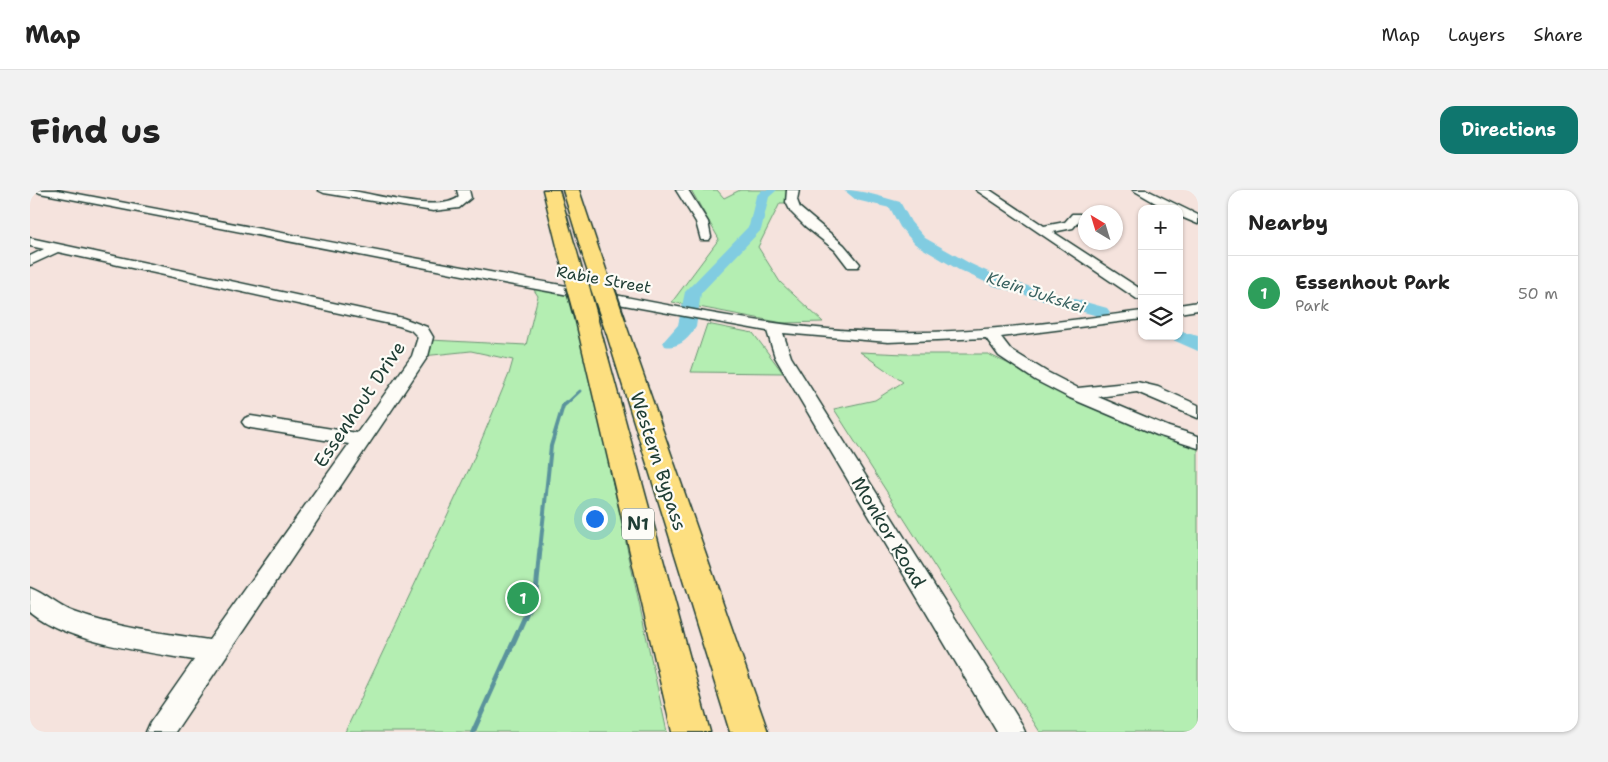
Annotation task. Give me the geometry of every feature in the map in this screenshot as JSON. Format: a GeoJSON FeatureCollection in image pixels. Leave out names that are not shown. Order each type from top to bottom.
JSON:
{"type":"FeatureCollection","features":[{"type":"Feature","properties":{"kind":"highway","name":"Western Bypass"},"geometry":{"type":"LineString","coordinates":[[551,190],[586,317],[691,732]]}},
{"type":"Feature","properties":{"kind":"highway","name":"Western Bypass"},"geometry":{"type":"LineString","coordinates":[[571,190],[748,732]]}},
{"type":"Feature","properties":{"kind":"street","name":"Rabie Street"},"geometry":{"type":"LineString","coordinates":[[40,190],[505,279],[774,328],[849,336],[890,337],[991,334],[1138,316]]}},
{"type":"Feature","properties":{"kind":"street","name":"Rabie Street"},"geometry":{"type":"LineString","coordinates":[[52,190],[66,194]]}},
{"type":"Feature","properties":{"kind":"street"},"geometry":{"type":"LineString","coordinates":[[324,190],[441,208],[462,201],[465,195],[464,190]]}},
{"type":"Feature","properties":{"kind":"street"},"geometry":{"type":"LineString","coordinates":[[682,190],[702,222],[705,237]]}},
{"type":"Feature","properties":{"kind":"street"},"geometry":{"type":"LineString","coordinates":[[793,190],[792,202],[797,212],[844,251],[853,264]]}},
{"type":"Feature","properties":{"kind":"street"},"geometry":{"type":"LineString","coordinates":[[982,190],[1140,295]]}},
{"type":"Feature","properties":{"kind":"street"},"geometry":{"type":"LineString","coordinates":[[1139,190],[1167,205]]}},
{"type":"Feature","properties":{"kind":"street"},"geometry":{"type":"LineString","coordinates":[[1183,213],[1198,220]]}},
{"type":"Feature","properties":{"kind":"street"},"geometry":{"type":"LineString","coordinates":[[1042,230],[1069,225],[1076,217]]}},
{"type":"Feature","properties":{"kind":"street","name":"Essenhout Drive"},"geometry":{"type":"LineString","coordinates":[[30,242],[403,322],[420,328],[426,334],[423,350],[158,732]]}},
{"type":"Feature","properties":{"kind":"street"},"geometry":{"type":"LineString","coordinates":[[30,261],[56,248]]}},
{"type":"Feature","properties":{"kind":"street"},"geometry":{"type":"LineString","coordinates":[[1183,308],[1198,306]]}},
{"type":"Feature","properties":{"kind":"street","name":"Monkor Road"},"geometry":{"type":"LineString","coordinates":[[774,328],[783,357],[1012,732]]}},
{"type":"Feature","properties":{"kind":"street"},"geometry":{"type":"LineString","coordinates":[[991,334],[1006,353],[1041,376],[1076,394],[1163,431],[1198,442]]}},
{"type":"Feature","properties":{"kind":"street"},"geometry":{"type":"LineString","coordinates":[[1076,394],[1137,387],[1152,391],[1198,412]]}},
{"type":"Feature","properties":{"kind":"street"},"geometry":{"type":"LineString","coordinates":[[251,422],[361,440]]}},
{"type":"Feature","properties":{"kind":"street"},"geometry":{"type":"LineString","coordinates":[[30,598],[36,605],[52,614],[118,636],[212,652]]}},
{"type":"Feature","properties":{"kind":"green space"},"geometry":{"type":"Polygon","coordinates":[[[691,190],[717,190],[724,198],[740,190],[788,190],[787,203],[780,203],[758,247],[780,282],[823,322],[783,323],[672,302],[719,239],[691,190]]]}},
{"type":"Feature","properties":{"kind":"green space"},"geometry":{"type":"Polygon","coordinates":[[[530,284],[571,289],[667,732],[345,732],[471,465],[513,360],[471,351],[423,356],[430,340],[526,345],[538,296],[530,284]]]}},
{"type":"Feature","properties":{"kind":"green space"},"geometry":{"type":"Polygon","coordinates":[[[707,324],[753,333],[783,373],[691,372],[707,324]]]}},
{"type":"Feature","properties":{"kind":"green space"},"geometry":{"type":"Polygon","coordinates":[[[860,352],[988,354],[1091,403],[1198,445],[1198,732],[1040,732],[834,409],[875,400],[903,382],[860,352]]]}},
{"type":"Feature","properties":{"kind":"waterway"},"geometry":{"type":"LineString","coordinates":[[672,342],[687,327],[693,292],[756,227],[763,196],[770,190]]}},
{"type":"Feature","properties":{"kind":"waterway","name":"Klein Jukskei"},"geometry":{"type":"LineString","coordinates":[[851,190],[861,197],[895,205],[905,224],[920,241],[965,267],[1000,283],[1101,312]]}},
{"type":"Feature","properties":{"kind":"waterway","name":"Klein Jukskei"},"geometry":{"type":"LineString","coordinates":[[1183,337],[1192,340],[1198,345]]}},
{"type":"Feature","properties":{"kind":"waterway"},"geometry":{"type":"LineString","coordinates":[[566,404],[580,391]]}},
{"type":"Feature","properties":{"kind":"waterway"},"geometry":{"type":"LineString","coordinates":[[540,550],[551,446],[563,406],[567,402]]}},
{"type":"Feature","properties":{"kind":"waterway"},"geometry":{"type":"LineString","coordinates":[[473,732],[536,592],[540,549]]}},
{"type":"Feature","properties":{"kind":"place","name":"Essenhout Park"},"geometry":{"type":"Point","coordinates":[523,598]}}]}
